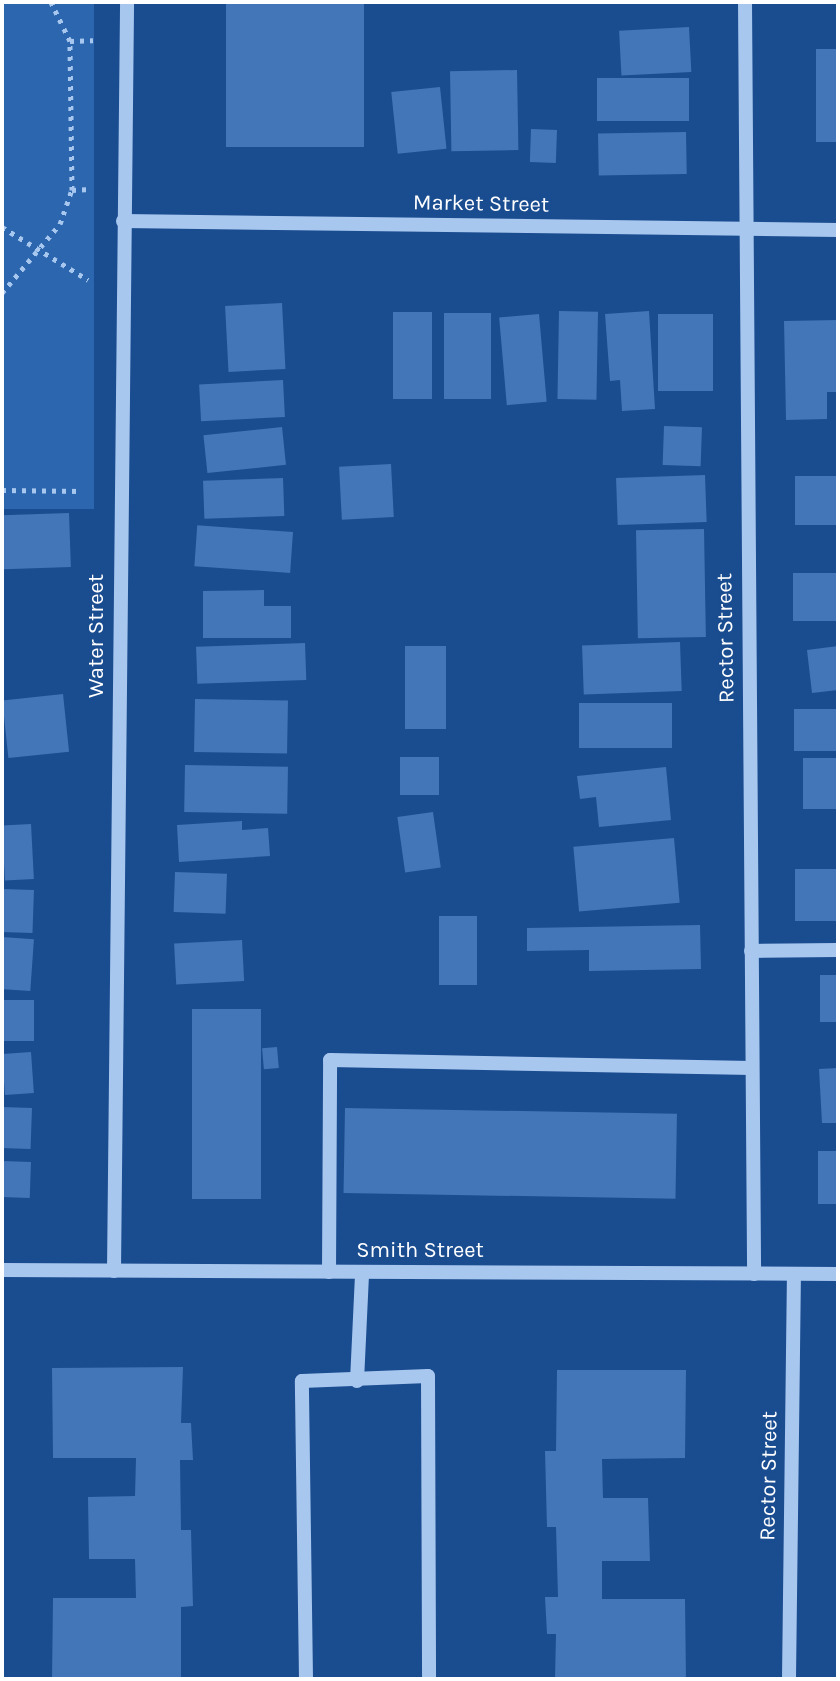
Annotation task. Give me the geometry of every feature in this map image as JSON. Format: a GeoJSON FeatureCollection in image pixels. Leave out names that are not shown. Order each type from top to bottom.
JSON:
{"type":"FeatureCollection","features":[{"type":"Feature","properties":{"kind":"street","name":"Water Street"},"geometry":{"type":"LineString","coordinates":[[114,1271],[127,2]]}},
{"type":"Feature","properties":{"kind":"street","name":"Rector Street"},"geometry":{"type":"LineString","coordinates":[[745,2],[744,229],[754,1274]]}},
{"type":"Feature","properties":{"kind":"street","name":"Market Street"},"geometry":{"type":"LineString","coordinates":[[123,221],[838,230]]}},
{"type":"Feature","properties":{"kind":"street"},"geometry":{"type":"LineString","coordinates":[[751,951],[838,950]]}},
{"type":"Feature","properties":{"kind":"street"},"geometry":{"type":"LineString","coordinates":[[329,1272],[330,1060],[752,1068]]}},
{"type":"Feature","properties":{"kind":"street","name":"Smith Street"},"geometry":{"type":"LineString","coordinates":[[2,1270],[838,1274]]}},
{"type":"Feature","properties":{"kind":"street"},"geometry":{"type":"LineString","coordinates":[[357,1381],[362,1273]]}},
{"type":"Feature","properties":{"kind":"street","name":"Rector Street"},"geometry":{"type":"LineString","coordinates":[[789,1679],[794,1274]]}},
{"type":"Feature","properties":{"kind":"street"},"geometry":{"type":"LineString","coordinates":[[306,1679],[302,1381],[428,1376],[429,1679]]}},
{"type":"Feature","properties":{"kind":"path"},"geometry":{"type":"LineString","coordinates":[[2,293],[60,224],[72,190],[70,41],[51,2]]}},
{"type":"Feature","properties":{"kind":"path"},"geometry":{"type":"LineString","coordinates":[[70,41],[93,40]]}},
{"type":"Feature","properties":{"kind":"path"},"geometry":{"type":"LineString","coordinates":[[72,190],[90,189]]}},
{"type":"Feature","properties":{"kind":"path"},"geometry":{"type":"LineString","coordinates":[[2,227],[88,280]]}},
{"type":"Feature","properties":{"kind":"path"},"geometry":{"type":"LineString","coordinates":[[2,490],[82,491]]}},
{"type":"Feature","properties":{"kind":"shaded area"},"geometry":{"type":"Polygon","coordinates":[[[2,2],[94,2],[94,509],[2,509],[2,2]]]}},
{"type":"Feature","properties":{"kind":"building"},"geometry":{"type":"Polygon","coordinates":[[[226,2],[364,2],[364,147],[226,147],[226,2]]]}},
{"type":"Feature","properties":{"kind":"building"},"geometry":{"type":"Polygon","coordinates":[[[689,27],[691,72],[621,76],[619,31],[689,27]]]}},
{"type":"Feature","properties":{"kind":"building"},"geometry":{"type":"Polygon","coordinates":[[[816,49],[838,49],[838,142],[816,142],[816,49]]]}},
{"type":"Feature","properties":{"kind":"building"},"geometry":{"type":"Polygon","coordinates":[[[517,70],[518,150],[451,151],[450,71],[517,70]]]}},
{"type":"Feature","properties":{"kind":"building"},"geometry":{"type":"Polygon","coordinates":[[[597,78],[689,78],[689,121],[597,121],[597,78]]]}},
{"type":"Feature","properties":{"kind":"building"},"geometry":{"type":"Polygon","coordinates":[[[440,87],[446,149],[398,154],[391,92],[440,87]]]}},
{"type":"Feature","properties":{"kind":"building"},"geometry":{"type":"Polygon","coordinates":[[[531,129],[557,130],[556,163],[530,162],[531,129]]]}},
{"type":"Feature","properties":{"kind":"building"},"geometry":{"type":"Polygon","coordinates":[[[686,132],[687,174],[599,176],[598,134],[686,132]]]}},
{"type":"Feature","properties":{"kind":"building"},"geometry":{"type":"Polygon","coordinates":[[[282,303],[285,369],[229,372],[225,306],[282,303]]]}},
{"type":"Feature","properties":{"kind":"building"},"geometry":{"type":"Polygon","coordinates":[[[559,311],[598,312],[596,400],[557,399],[559,311]]]}},
{"type":"Feature","properties":{"kind":"building"},"geometry":{"type":"Polygon","coordinates":[[[649,311],[655,409],[622,411],[620,380],[610,381],[605,314],[649,311]]]}},
{"type":"Feature","properties":{"kind":"building"},"geometry":{"type":"Polygon","coordinates":[[[393,312],[432,312],[432,399],[393,399],[393,312]]]}},
{"type":"Feature","properties":{"kind":"building"},"geometry":{"type":"Polygon","coordinates":[[[444,313],[491,313],[491,399],[444,399],[444,313]]]}},
{"type":"Feature","properties":{"kind":"building"},"geometry":{"type":"Polygon","coordinates":[[[539,314],[547,402],[507,405],[499,317],[539,314]]]}},
{"type":"Feature","properties":{"kind":"building"},"geometry":{"type":"Polygon","coordinates":[[[658,314],[713,314],[713,391],[658,391],[658,314]]]}},
{"type":"Feature","properties":{"kind":"building"},"geometry":{"type":"Polygon","coordinates":[[[838,320],[838,392],[827,392],[827,419],[786,420],[784,321],[838,320]]]}},
{"type":"Feature","properties":{"kind":"building"},"geometry":{"type":"Polygon","coordinates":[[[283,380],[285,417],[201,421],[199,384],[283,380]]]}},
{"type":"Feature","properties":{"kind":"building"},"geometry":{"type":"Polygon","coordinates":[[[664,426],[702,427],[701,466],[663,465],[664,426]]]}},
{"type":"Feature","properties":{"kind":"building"},"geometry":{"type":"Polygon","coordinates":[[[282,427],[286,465],[207,473],[203,435],[282,427]]]}},
{"type":"Feature","properties":{"kind":"building"},"geometry":{"type":"Polygon","coordinates":[[[391,464],[394,517],[342,520],[339,467],[391,464]]]}},
{"type":"Feature","properties":{"kind":"building"},"geometry":{"type":"Polygon","coordinates":[[[705,475],[707,522],[618,525],[616,478],[705,475]]]}},
{"type":"Feature","properties":{"kind":"building"},"geometry":{"type":"Polygon","coordinates":[[[795,476],[838,476],[838,525],[795,525],[795,476]]]}},
{"type":"Feature","properties":{"kind":"building"},"geometry":{"type":"Polygon","coordinates":[[[283,478],[284,516],[204,519],[203,481],[283,478]]]}},
{"type":"Feature","properties":{"kind":"building"},"geometry":{"type":"Polygon","coordinates":[[[69,513],[71,567],[4,569],[2,515],[69,513]]]}},
{"type":"Feature","properties":{"kind":"building"},"geometry":{"type":"Polygon","coordinates":[[[197,525],[293,532],[290,573],[194,566],[197,525]]]}},
{"type":"Feature","properties":{"kind":"building"},"geometry":{"type":"Polygon","coordinates":[[[704,529],[706,637],[638,638],[636,530],[704,529]]]}},
{"type":"Feature","properties":{"kind":"building"},"geometry":{"type":"Polygon","coordinates":[[[793,573],[838,573],[838,621],[793,621],[793,573]]]}},
{"type":"Feature","properties":{"kind":"building"},"geometry":{"type":"Polygon","coordinates":[[[264,590],[264,606],[291,606],[291,638],[203,638],[203,591],[264,590]]]}},
{"type":"Feature","properties":{"kind":"building"},"geometry":{"type":"Polygon","coordinates":[[[680,642],[682,691],[584,694],[582,645],[680,642]]]}},
{"type":"Feature","properties":{"kind":"building"},"geometry":{"type":"Polygon","coordinates":[[[305,643],[306,680],[197,684],[196,647],[305,643]]]}},
{"type":"Feature","properties":{"kind":"building"},"geometry":{"type":"Polygon","coordinates":[[[405,646],[446,646],[446,729],[405,729],[405,646]]]}},
{"type":"Feature","properties":{"kind":"building"},"geometry":{"type":"Polygon","coordinates":[[[838,646],[838,690],[812,693],[807,650],[838,646]]]}},
{"type":"Feature","properties":{"kind":"building"},"geometry":{"type":"Polygon","coordinates":[[[63,694],[69,752],[8,758],[2,700],[63,694]]]}},
{"type":"Feature","properties":{"kind":"building"},"geometry":{"type":"Polygon","coordinates":[[[195,699],[288,701],[287,754],[194,752],[195,699]]]}},
{"type":"Feature","properties":{"kind":"building"},"geometry":{"type":"Polygon","coordinates":[[[579,703],[672,703],[672,748],[579,748],[579,703]]]}},
{"type":"Feature","properties":{"kind":"building"},"geometry":{"type":"Polygon","coordinates":[[[794,709],[838,709],[838,751],[794,751],[794,709]]]}},
{"type":"Feature","properties":{"kind":"building"},"geometry":{"type":"Polygon","coordinates":[[[400,757],[439,757],[439,795],[400,795],[400,757]]]}},
{"type":"Feature","properties":{"kind":"building"},"geometry":{"type":"Polygon","coordinates":[[[803,758],[838,758],[838,809],[803,809],[803,758]]]}},
{"type":"Feature","properties":{"kind":"building"},"geometry":{"type":"Polygon","coordinates":[[[185,765],[288,767],[287,814],[184,812],[185,765]]]}},
{"type":"Feature","properties":{"kind":"building"},"geometry":{"type":"Polygon","coordinates":[[[666,767],[671,820],[599,827],[596,797],[580,799],[577,776],[666,767]]]}},
{"type":"Feature","properties":{"kind":"building"},"geometry":{"type":"Polygon","coordinates":[[[433,812],[441,867],[405,872],[397,817],[433,812]]]}},
{"type":"Feature","properties":{"kind":"building"},"geometry":{"type":"Polygon","coordinates":[[[242,821],[242,830],[268,828],[270,856],[179,862],[177,825],[242,821]]]}},
{"type":"Feature","properties":{"kind":"building"},"geometry":{"type":"Polygon","coordinates":[[[31,824],[34,879],[5,880],[2,826],[31,824]]]}},
{"type":"Feature","properties":{"kind":"building"},"geometry":{"type":"Polygon","coordinates":[[[674,838],[680,903],[579,912],[573,847],[674,838]]]}},
{"type":"Feature","properties":{"kind":"building"},"geometry":{"type":"Polygon","coordinates":[[[795,869],[838,869],[838,921],[795,921],[795,869]]]}},
{"type":"Feature","properties":{"kind":"building"},"geometry":{"type":"Polygon","coordinates":[[[175,872],[227,874],[226,914],[174,912],[175,872]]]}},
{"type":"Feature","properties":{"kind":"building"},"geometry":{"type":"Polygon","coordinates":[[[2,889],[34,890],[32,933],[2,932],[2,889]]]}},
{"type":"Feature","properties":{"kind":"building"},"geometry":{"type":"Polygon","coordinates":[[[439,916],[477,916],[477,985],[439,985],[439,916]]]}},
{"type":"Feature","properties":{"kind":"building"},"geometry":{"type":"Polygon","coordinates":[[[700,925],[701,969],[589,971],[589,950],[527,951],[527,928],[700,925]]]}},
{"type":"Feature","properties":{"kind":"building"},"geometry":{"type":"Polygon","coordinates":[[[2,937],[34,939],[30,991],[2,989],[2,937]]]}},
{"type":"Feature","properties":{"kind":"building"},"geometry":{"type":"Polygon","coordinates":[[[242,940],[244,981],[176,985],[174,944],[242,940]]]}},
{"type":"Feature","properties":{"kind":"building"},"geometry":{"type":"Polygon","coordinates":[[[820,975],[838,975],[838,1022],[820,1022],[820,975]]]}},
{"type":"Feature","properties":{"kind":"building"},"geometry":{"type":"Polygon","coordinates":[[[2,1000],[34,1000],[34,1041],[2,1041],[2,1000]]]}},
{"type":"Feature","properties":{"kind":"building"},"geometry":{"type":"Polygon","coordinates":[[[192,1009],[261,1009],[261,1199],[192,1199],[192,1009]]]}},
{"type":"Feature","properties":{"kind":"building"},"geometry":{"type":"Polygon","coordinates":[[[277,1047],[279,1068],[264,1069],[262,1048],[277,1047]]]}},
{"type":"Feature","properties":{"kind":"building"},"geometry":{"type":"Polygon","coordinates":[[[31,1052],[34,1093],[5,1095],[2,1054],[31,1052]]]}},
{"type":"Feature","properties":{"kind":"building"},"geometry":{"type":"Polygon","coordinates":[[[838,1068],[838,1123],[822,1123],[819,1069],[838,1068]]]}},
{"type":"Feature","properties":{"kind":"building"},"geometry":{"type":"Polygon","coordinates":[[[2,1107],[32,1108],[31,1149],[2,1148],[2,1107]]]}},
{"type":"Feature","properties":{"kind":"building"},"geometry":{"type":"Polygon","coordinates":[[[345,1108],[677,1114],[675,1199],[344,1193],[345,1108]]]}},
{"type":"Feature","properties":{"kind":"building"},"geometry":{"type":"Polygon","coordinates":[[[818,1151],[838,1151],[838,1204],[818,1204],[818,1151]]]}},
{"type":"Feature","properties":{"kind":"building"},"geometry":{"type":"Polygon","coordinates":[[[2,1161],[31,1162],[30,1198],[2,1197],[2,1161]]]}},
{"type":"Feature","properties":{"kind":"building"},"geometry":{"type":"Polygon","coordinates":[[[183,1367],[181,1423],[191,1423],[193,1460],[180,1460],[181,1530],[191,1530],[193,1606],[181,1607],[181,1679],[52,1679],[53,1598],[136,1598],[135,1559],[89,1559],[88,1497],[135,1496],[136,1458],[53,1458],[52,1368],[183,1367]]]}},
{"type":"Feature","properties":{"kind":"building"},"geometry":{"type":"Polygon","coordinates":[[[557,1370],[686,1370],[685,1458],[602,1459],[603,1498],[648,1498],[650,1561],[602,1561],[602,1599],[685,1599],[686,1679],[555,1679],[556,1634],[547,1634],[545,1597],[558,1597],[556,1527],[547,1527],[545,1451],[556,1451],[557,1370]]]}}]}
